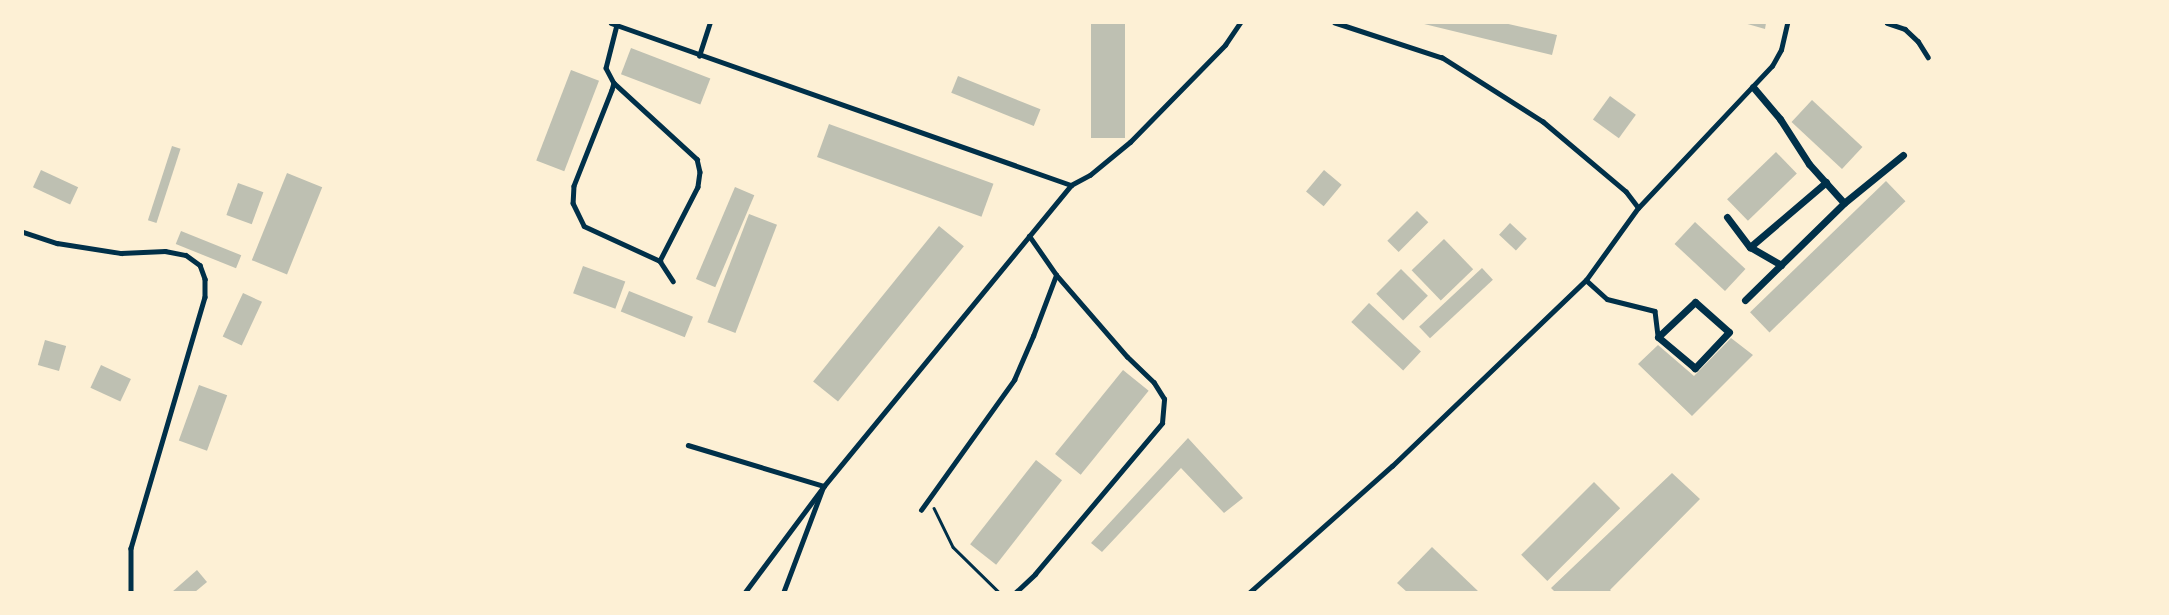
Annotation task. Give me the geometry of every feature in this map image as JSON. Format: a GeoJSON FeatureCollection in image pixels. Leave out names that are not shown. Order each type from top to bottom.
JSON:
{"type":"FeatureCollection","features":[{"type":"Feature","properties":{"kind":"street"},"geometry":{"type":"LineString","coordinates":[[1753,87],[1844,203]]}},
{"type":"Feature","properties":{"kind":"street"},"geometry":{"type":"LineString","coordinates":[[1745,300],[1844,203],[1903,155]]}},
{"type":"Feature","properties":{"kind":"street"},"geometry":{"type":"LineString","coordinates":[[1750,247],[1826,182]]}},
{"type":"Feature","properties":{"kind":"street"},"geometry":{"type":"LineString","coordinates":[[1727,217],[1750,247],[1781,264]]}},
{"type":"Feature","properties":{"kind":"street"},"geometry":{"type":"LineString","coordinates":[[1695,302],[1729,332],[1695,368],[1658,337],[1695,302]]}},
{"type":"Feature","properties":{"kind":"lane"},"geometry":{"type":"LineString","coordinates":[[699,56],[710,23]]}},
{"type":"Feature","properties":{"kind":"lane"},"geometry":{"type":"LineString","coordinates":[[745,592],[824,486],[1070,185],[1090,175],[1130,142],[1225,46],[1240,23]]}},
{"type":"Feature","properties":{"kind":"lane"},"geometry":{"type":"LineString","coordinates":[[1335,23],[1442,58],[1543,122],[1626,192],[1638,208]]}},
{"type":"Feature","properties":{"kind":"lane"},"geometry":{"type":"LineString","coordinates":[[1250,592],[1381,476],[1586,280],[1638,208],[1772,66],[1781,50],[1787,23]]}},
{"type":"Feature","properties":{"kind":"lane"},"geometry":{"type":"LineString","coordinates":[[1887,23],[1905,29],[1918,41],[1928,57]]}},
{"type":"Feature","properties":{"kind":"lane"},"geometry":{"type":"LineString","coordinates":[[660,261],[698,187],[700,173],[697,159],[614,83],[606,68],[614,24],[1070,185]]}},
{"type":"Feature","properties":{"kind":"lane"},"geometry":{"type":"LineString","coordinates":[[614,83],[574,186],[573,203],[584,226],[660,261],[673,281]]}},
{"type":"Feature","properties":{"kind":"lane"},"geometry":{"type":"LineString","coordinates":[[23,232],[57,243],[121,253],[165,251],[186,255],[200,265],[205,279],[205,297],[131,548],[131,592]]}},
{"type":"Feature","properties":{"kind":"lane"},"geometry":{"type":"LineString","coordinates":[[1016,592],[1035,574],[1162,424],[1164,400],[1154,383],[1127,357],[1056,275],[1029,236]]}},
{"type":"Feature","properties":{"kind":"lane"},"geometry":{"type":"LineString","coordinates":[[921,510],[1014,380],[1056,275]]}},
{"type":"Feature","properties":{"kind":"lane"},"geometry":{"type":"LineString","coordinates":[[1586,280],[1607,299],[1655,311],[1658,337]]}},
{"type":"Feature","properties":{"kind":"lane"},"geometry":{"type":"LineString","coordinates":[[688,445],[824,486]]}},
{"type":"Feature","properties":{"kind":"lane"},"geometry":{"type":"LineString","coordinates":[[784,592],[824,486]]}},
{"type":"Feature","properties":{"kind":"path"},"geometry":{"type":"LineString","coordinates":[[930,499],[953,547],[999,592]]}},
{"type":"Feature","properties":{"kind":"building"},"geometry":{"type":"Polygon","coordinates":[[[1091,23],[1125,23],[1125,138],[1091,138],[1091,23]]]}},
{"type":"Feature","properties":{"kind":"building"},"geometry":{"type":"Polygon","coordinates":[[[1420,23],[1504,23],[1557,35],[1552,55],[1420,23]]]}},
{"type":"Feature","properties":{"kind":"building"},"geometry":{"type":"Polygon","coordinates":[[[1744,23],[1766,23],[1765,29],[1744,23]]]}},
{"type":"Feature","properties":{"kind":"building"},"geometry":{"type":"Polygon","coordinates":[[[631,48],[710,78],[700,105],[621,74],[631,48]]]}},
{"type":"Feature","properties":{"kind":"building"},"geometry":{"type":"Polygon","coordinates":[[[571,70],[599,81],[564,171],[536,161],[571,70]]]}},
{"type":"Feature","properties":{"kind":"building"},"geometry":{"type":"Polygon","coordinates":[[[958,76],[1041,109],[1034,126],[951,93],[958,76]]]}},
{"type":"Feature","properties":{"kind":"building"},"geometry":{"type":"Polygon","coordinates":[[[1610,96],[1636,115],[1619,138],[1593,119],[1610,96]]]}},
{"type":"Feature","properties":{"kind":"building"},"geometry":{"type":"Polygon","coordinates":[[[1812,100],[1862,147],[1842,169],[1792,122],[1812,100]]]}},
{"type":"Feature","properties":{"kind":"building"},"geometry":{"type":"Polygon","coordinates":[[[829,124],[993,184],[981,217],[817,157],[829,124]]]}},
{"type":"Feature","properties":{"kind":"building"},"geometry":{"type":"Polygon","coordinates":[[[172,146],[181,149],[156,223],[148,220],[172,146]]]}},
{"type":"Feature","properties":{"kind":"building"},"geometry":{"type":"Polygon","coordinates":[[[1776,152],[1797,174],[1748,221],[1727,199],[1776,152]]]}},
{"type":"Feature","properties":{"kind":"building"},"geometry":{"type":"Polygon","coordinates":[[[41,170],[78,187],[70,205],[33,187],[41,170]]]}},
{"type":"Feature","properties":{"kind":"building"},"geometry":{"type":"Polygon","coordinates":[[[1324,170],[1342,185],[1324,206],[1306,191],[1324,170]]]}},
{"type":"Feature","properties":{"kind":"building"},"geometry":{"type":"Polygon","coordinates":[[[287,173],[322,187],[287,274],[252,260],[287,173]]]}},
{"type":"Feature","properties":{"kind":"building"},"geometry":{"type":"Polygon","coordinates":[[[1886,181],[1905,201],[1769,332],[1750,312],[1886,181]]]}},
{"type":"Feature","properties":{"kind":"building"},"geometry":{"type":"Polygon","coordinates":[[[238,183],[263,192],[252,224],[226,215],[238,183]]]}},
{"type":"Feature","properties":{"kind":"building"},"geometry":{"type":"Polygon","coordinates":[[[735,187],[754,195],[715,287],[696,279],[735,187]]]}},
{"type":"Feature","properties":{"kind":"building"},"geometry":{"type":"Polygon","coordinates":[[[1417,211],[1428,222],[1399,252],[1387,241],[1417,211]]]}},
{"type":"Feature","properties":{"kind":"building"},"geometry":{"type":"Polygon","coordinates":[[[749,214],[777,225],[735,333],[707,322],[749,214]]]}},
{"type":"Feature","properties":{"kind":"building"},"geometry":{"type":"Polygon","coordinates":[[[1695,222],[1745,269],[1725,291],[1675,244],[1695,222]]]}},
{"type":"Feature","properties":{"kind":"building"},"geometry":{"type":"Polygon","coordinates":[[[1510,223],[1527,239],[1516,250],[1499,235],[1510,223]]]}},
{"type":"Feature","properties":{"kind":"building"},"geometry":{"type":"Polygon","coordinates":[[[939,226],[964,246],[838,402],[813,381],[939,226]]]}},
{"type":"Feature","properties":{"kind":"building"},"geometry":{"type":"Polygon","coordinates":[[[181,231],[241,255],[236,268],[176,244],[181,231]]]}},
{"type":"Feature","properties":{"kind":"building"},"geometry":{"type":"Polygon","coordinates":[[[1444,239],[1473,269],[1441,300],[1412,270],[1444,239]]]}},
{"type":"Feature","properties":{"kind":"building"},"geometry":{"type":"Polygon","coordinates":[[[583,266],[625,281],[615,309],[573,293],[583,266]]]}},
{"type":"Feature","properties":{"kind":"building"},"geometry":{"type":"Polygon","coordinates":[[[1482,268],[1493,280],[1430,338],[1419,327],[1482,268]]]}},
{"type":"Feature","properties":{"kind":"building"},"geometry":{"type":"Polygon","coordinates":[[[1401,269],[1428,296],[1403,321],[1376,294],[1401,269]]]}},
{"type":"Feature","properties":{"kind":"building"},"geometry":{"type":"Polygon","coordinates":[[[629,291],[693,317],[685,337],[621,311],[629,291]]]}},
{"type":"Feature","properties":{"kind":"building"},"geometry":{"type":"Polygon","coordinates":[[[243,293],[262,302],[242,345],[223,337],[243,293]]]}},
{"type":"Feature","properties":{"kind":"building"},"geometry":{"type":"Polygon","coordinates":[[[1369,303],[1421,351],[1403,370],[1351,322],[1369,303]]]}},
{"type":"Feature","properties":{"kind":"building"},"geometry":{"type":"Polygon","coordinates":[[[1731,338],[1753,355],[1692,416],[1638,364],[1658,345],[1694,376],[1731,338]]]}},
{"type":"Feature","properties":{"kind":"building"},"geometry":{"type":"Polygon","coordinates":[[[45,340],[66,346],[59,371],[38,365],[45,340]]]}},
{"type":"Feature","properties":{"kind":"building"},"geometry":{"type":"Polygon","coordinates":[[[101,365],[131,379],[120,402],[90,388],[101,365]]]}},
{"type":"Feature","properties":{"kind":"building"},"geometry":{"type":"Polygon","coordinates":[[[1123,370],[1149,391],[1081,475],[1055,454],[1123,370]]]}},
{"type":"Feature","properties":{"kind":"building"},"geometry":{"type":"Polygon","coordinates":[[[199,385],[227,395],[207,451],[179,440],[199,385]]]}},
{"type":"Feature","properties":{"kind":"building"},"geometry":{"type":"Polygon","coordinates":[[[1188,438],[1243,498],[1224,513],[1181,468],[1102,552],[1091,543],[1188,438]]]}},
{"type":"Feature","properties":{"kind":"building"},"geometry":{"type":"Polygon","coordinates":[[[1036,460],[1062,480],[996,565],[970,544],[1036,460]]]}},
{"type":"Feature","properties":{"kind":"building"},"geometry":{"type":"Polygon","coordinates":[[[1672,473],[1700,499],[1610,590],[1612,592],[1555,592],[1551,588],[1672,473]]]}},
{"type":"Feature","properties":{"kind":"building"},"geometry":{"type":"Polygon","coordinates":[[[1594,482],[1620,508],[1547,581],[1521,555],[1594,482]]]}},
{"type":"Feature","properties":{"kind":"building"},"geometry":{"type":"Polygon","coordinates":[[[1432,547],[1479,592],[1407,592],[1397,583],[1432,547]]]}},
{"type":"Feature","properties":{"kind":"building"},"geometry":{"type":"Polygon","coordinates":[[[197,570],[207,582],[195,592],[172,592],[197,570]]]}}]}
